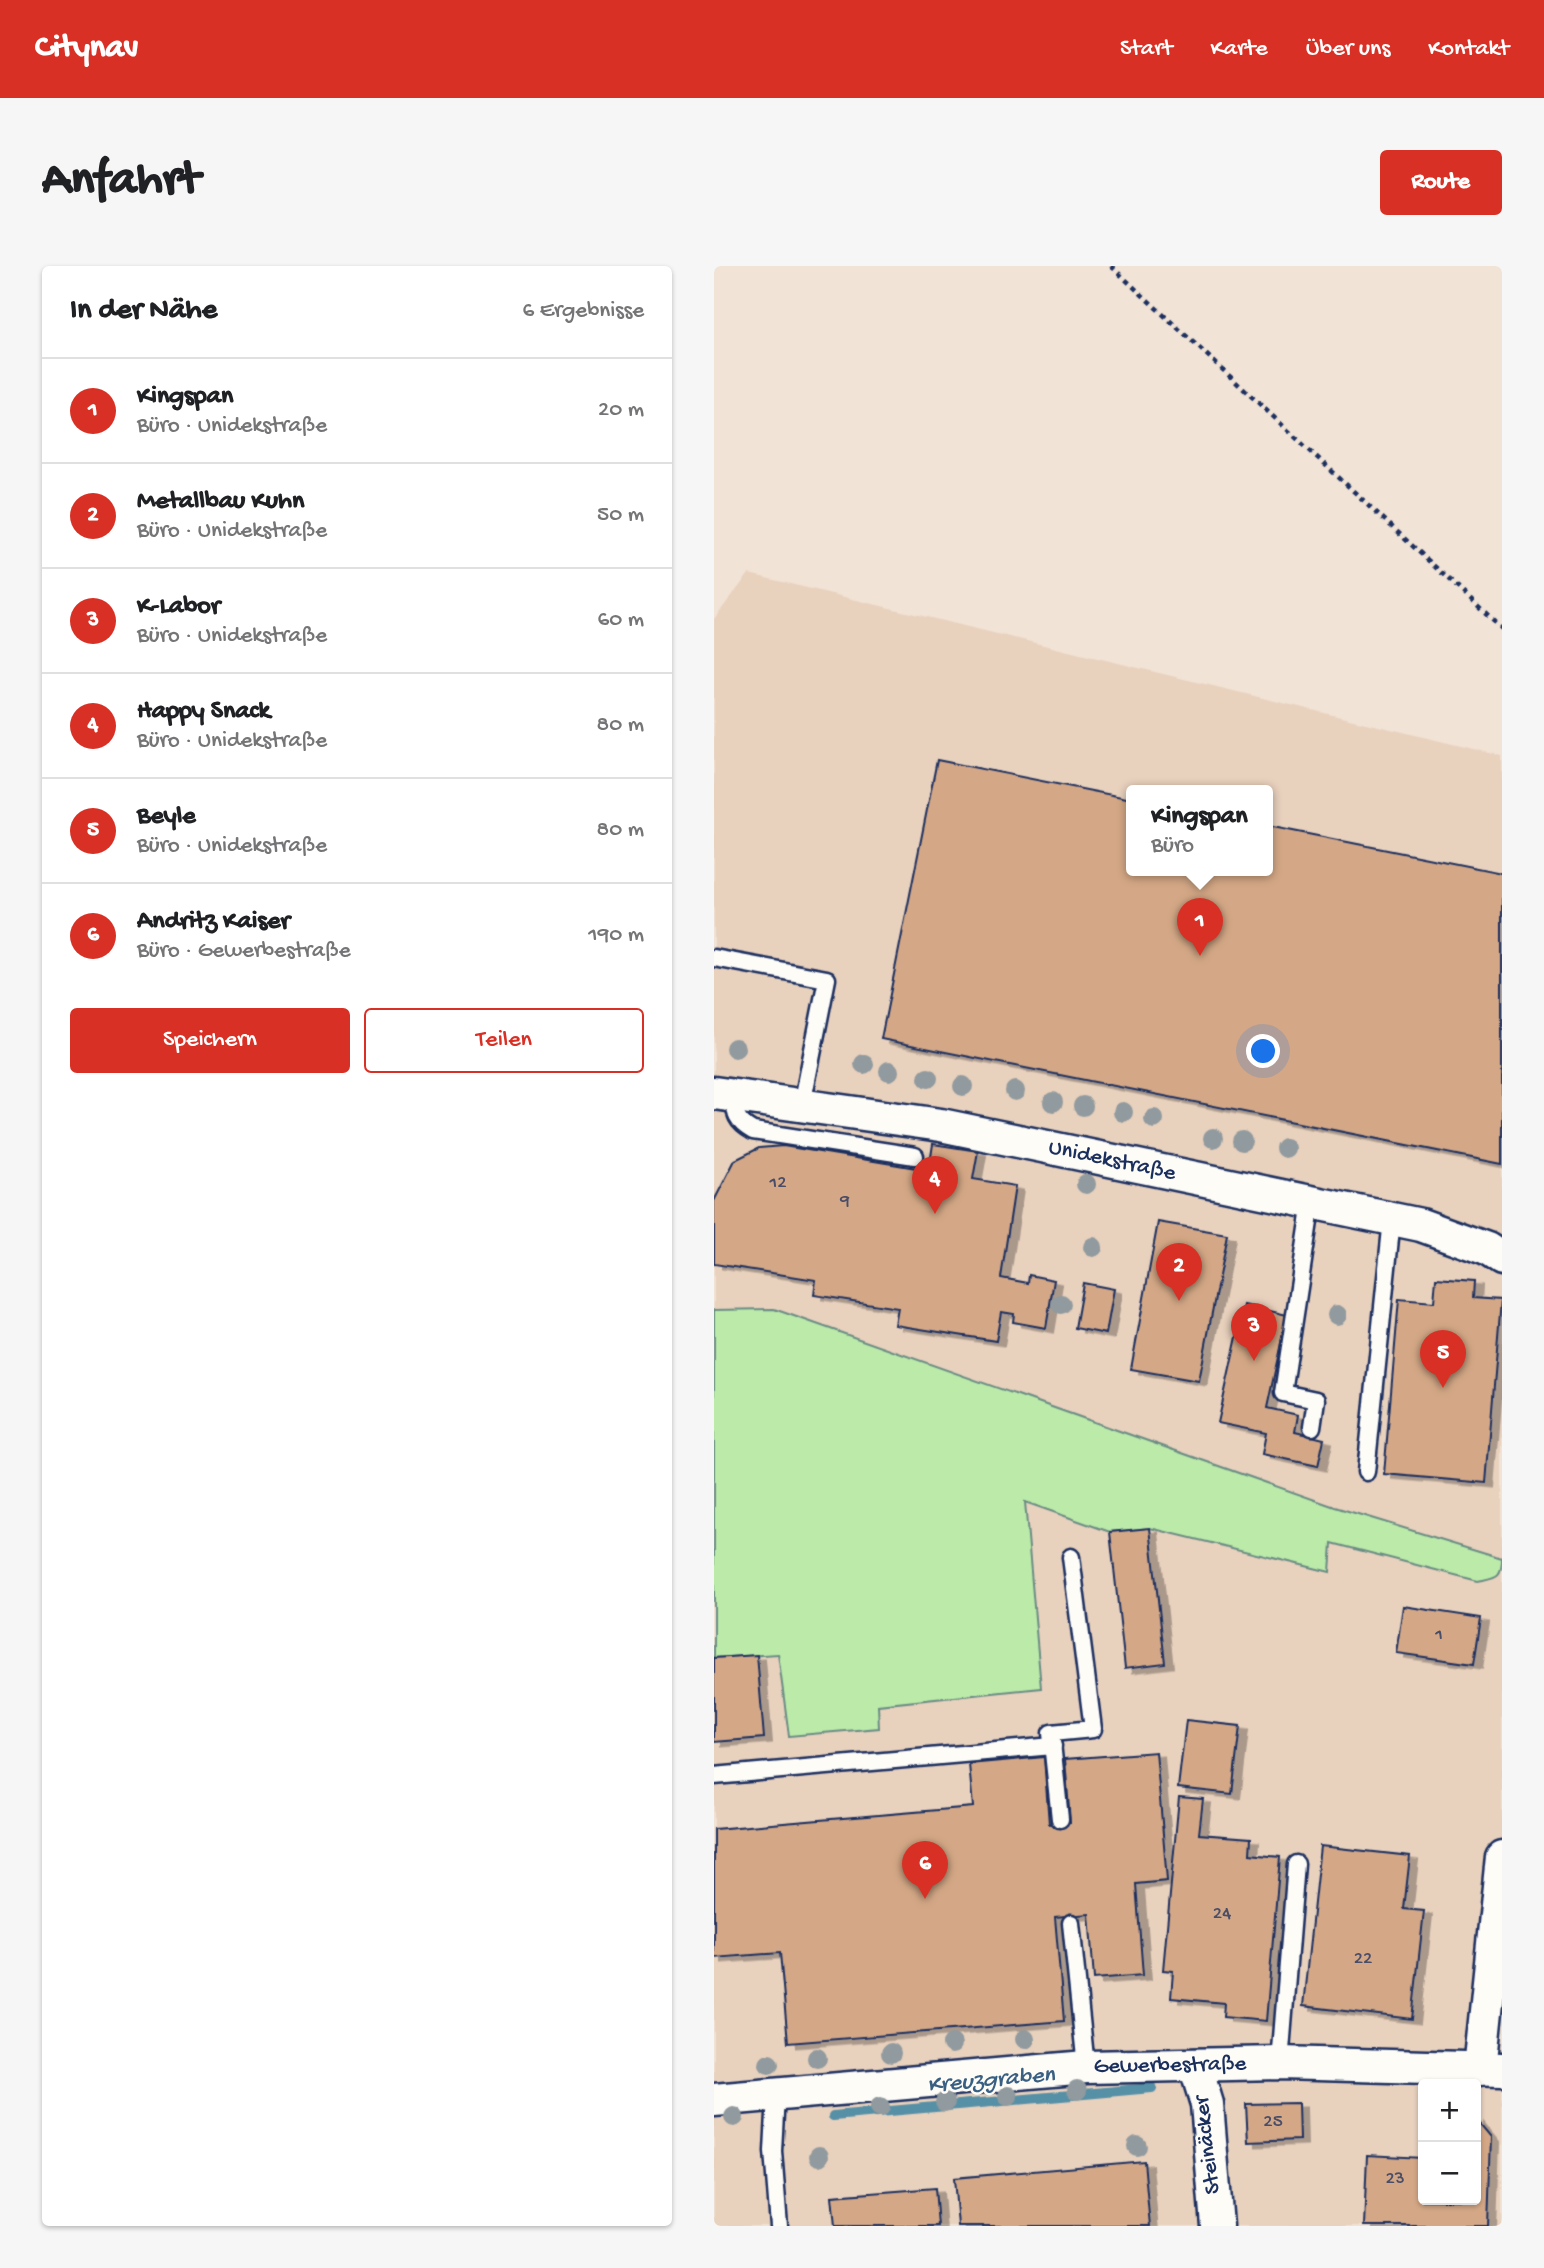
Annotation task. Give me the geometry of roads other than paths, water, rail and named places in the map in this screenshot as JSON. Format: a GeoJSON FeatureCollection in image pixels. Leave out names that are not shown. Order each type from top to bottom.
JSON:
{"type":"FeatureCollection","features":[{"type":"Feature","properties":{"kind":"street","name":"Unidekstraße"},"geometry":{"type":"LineString","coordinates":[[725,1095],[941,1125],[1312,1202],[1434,1230],[1486,1249],[1502,1259]]}},
{"type":"Feature","properties":{"kind":"street"},"geometry":{"type":"LineString","coordinates":[[1491,2069],[1502,1857]]}},
{"type":"Feature","properties":{"kind":"street","name":"Gewerbestraße"},"geometry":{"type":"LineString","coordinates":[[714,2100],[1086,2067],[1280,2063],[1491,2069]]}},
{"type":"Feature","properties":{"kind":"street","name":"Steinäcker"},"geometry":{"type":"LineString","coordinates":[[1195,2065],[1208,2104],[1217,2226]]}},
{"type":"Feature","properties":{"kind":"lane"},"geometry":{"type":"LineString","coordinates":[[714,958],[827,979],[802,1105]]}},
{"type":"Feature","properties":{"kind":"lane"},"geometry":{"type":"LineString","coordinates":[[725,1095],[739,1123],[753,1131],[915,1156]]}},
{"type":"Feature","properties":{"kind":"lane"},"geometry":{"type":"LineString","coordinates":[[1312,1202],[1283,1393],[1316,1400],[1312,1427]]}},
{"type":"Feature","properties":{"kind":"lane"},"geometry":{"type":"LineString","coordinates":[[1366,1472],[1392,1219]]}},
{"type":"Feature","properties":{"kind":"lane"},"geometry":{"type":"LineString","coordinates":[[1060,1819],[1051,1733],[1093,1729],[1071,1557]]}},
{"type":"Feature","properties":{"kind":"lane"},"geometry":{"type":"LineString","coordinates":[[714,1776],[1053,1745]]}},
{"type":"Feature","properties":{"kind":"lane"},"geometry":{"type":"LineString","coordinates":[[1280,2063],[1296,1864]]}},
{"type":"Feature","properties":{"kind":"lane"},"geometry":{"type":"LineString","coordinates":[[1071,1923],[1086,2067]]}},
{"type":"Feature","properties":{"kind":"lane"},"geometry":{"type":"LineString","coordinates":[[776,2095],[773,2151],[779,2226]]}},
{"type":"Feature","properties":{"kind":"waterway","name":"Kreuzgraben"},"geometry":{"type":"LineString","coordinates":[[833,2116],[1152,2088]]}},
{"type":"Feature","properties":{"kind":"place","name":"Kingspan"},"geometry":{"type":"Point","coordinates":[1200,956]}},
{"type":"Feature","properties":{"kind":"place","name":"Happy Snack"},"geometry":{"type":"Point","coordinates":[935,1214]}},
{"type":"Feature","properties":{"kind":"place","name":"Metallbau Kuhn"},"geometry":{"type":"Point","coordinates":[1179,1301]}},
{"type":"Feature","properties":{"kind":"place","name":"K-Labor"},"geometry":{"type":"Point","coordinates":[1254,1361]}},
{"type":"Feature","properties":{"kind":"place","name":"Beyle"},"geometry":{"type":"Point","coordinates":[1443,1388]}},
{"type":"Feature","properties":{"kind":"place","name":"Andritz Kaiser"},"geometry":{"type":"Point","coordinates":[925,1899]}}]}
